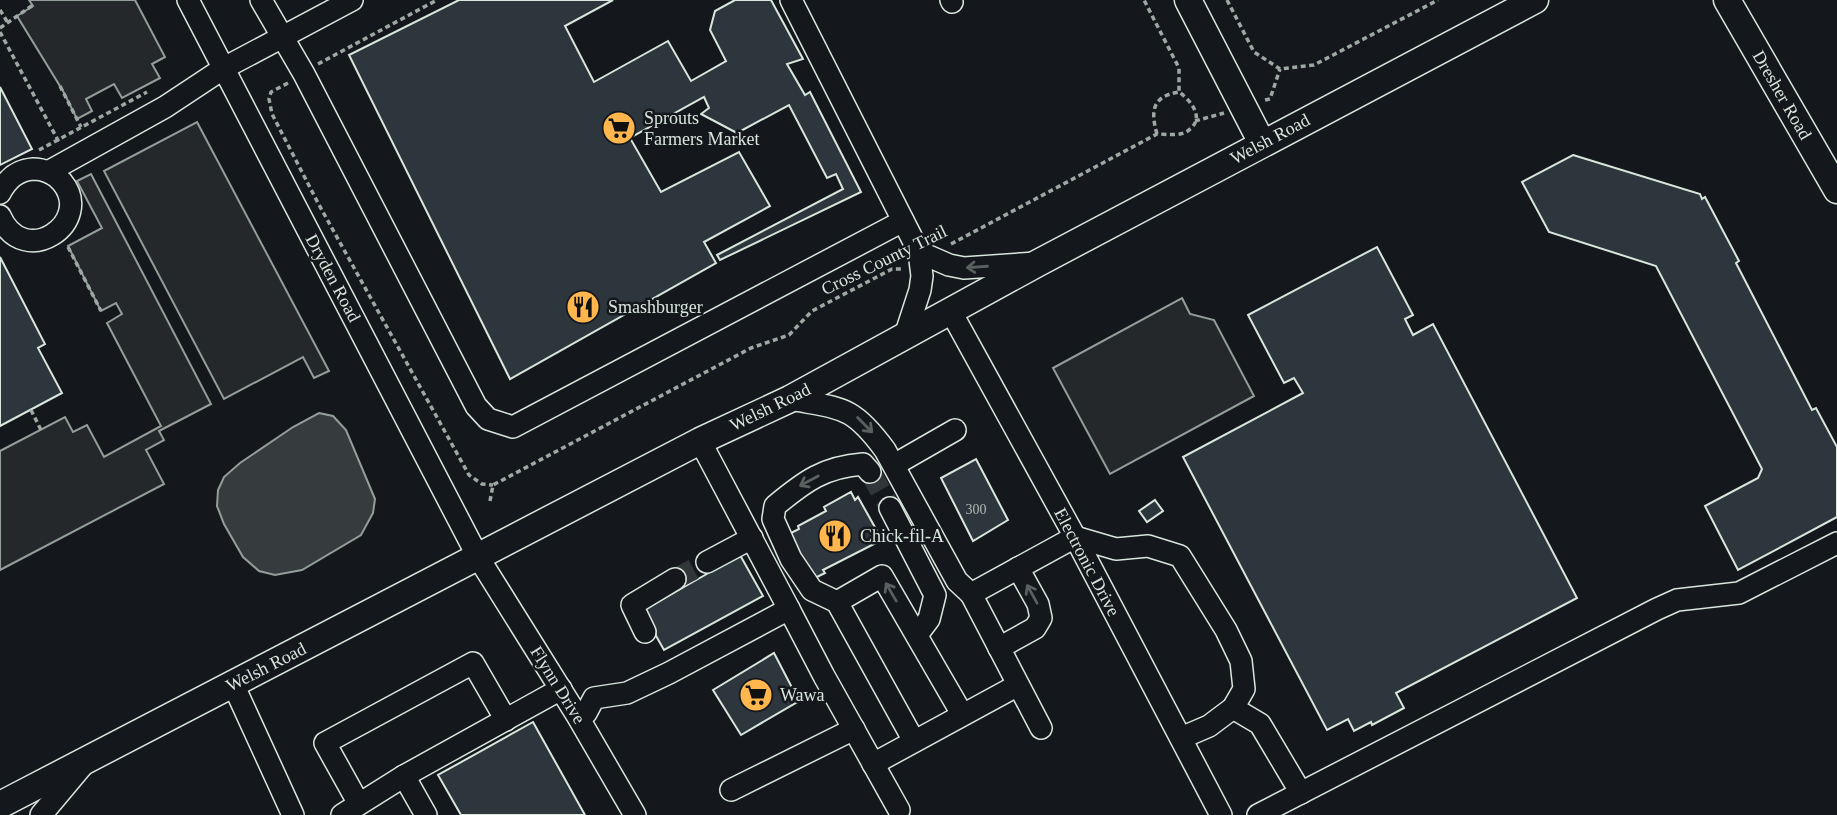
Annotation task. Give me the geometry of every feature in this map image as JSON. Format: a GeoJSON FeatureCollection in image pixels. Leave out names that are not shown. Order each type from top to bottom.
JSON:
{"type":"FeatureCollection","features":[{"type":"Feature","properties":{"kind":"main road"},"geometry":{"type":"LineString","coordinates":[[1188,0],[1262,143]]}},
{"type":"Feature","properties":{"kind":"main road","name":"Welsh Road"},"geometry":{"type":"LineString","coordinates":[[0,805],[700,441],[790,399],[950,310],[1535,0]]}},
{"type":"Feature","properties":{"kind":"main road","name":"Dresher Road"},"geometry":{"type":"LineString","coordinates":[[1727,0],[1837,190]]}},
{"type":"Feature","properties":{"kind":"street","name":"Dryden Road"},"geometry":{"type":"LineString","coordinates":[[188,0],[478,556]]}},
{"type":"Feature","properties":{"kind":"street"},"geometry":{"type":"LineString","coordinates":[[261,0],[304,74],[476,406],[488,419],[513,426],[903,221]]}},
{"type":"Feature","properties":{"kind":"street"},"geometry":{"type":"LineString","coordinates":[[48,172],[165,107],[223,68],[352,0]]}},
{"type":"Feature","properties":{"kind":"street"},"geometry":{"type":"LineString","coordinates":[[791,0],[922,256],[920,290],[905,335]]}},
{"type":"Feature","properties":{"kind":"street"},"geometry":{"type":"LineString","coordinates":[[0,193],[5,183],[14,175],[37,169],[58,178],[66,187],[70,198],[66,221],[50,237],[39,241],[15,236],[6,228],[0,216]]}},
{"type":"Feature","properties":{"kind":"street"},"geometry":{"type":"LineString","coordinates":[[922,256],[964,268],[1038,263]]}},
{"type":"Feature","properties":{"kind":"street","name":"Electronic Drive"},"geometry":{"type":"LineString","coordinates":[[950,310],[1075,537],[1222,815]]}},
{"type":"Feature","properties":{"kind":"street"},"geometry":{"type":"LineString","coordinates":[[790,399],[841,409],[855,415],[871,430],[894,465],[957,581],[971,594],[1041,728]]}},
{"type":"Feature","properties":{"kind":"street"},"geometry":{"type":"LineString","coordinates":[[894,465],[955,430]]}},
{"type":"Feature","properties":{"kind":"street"},"geometry":{"type":"LineString","coordinates":[[700,441],[900,810]]}},
{"type":"Feature","properties":{"kind":"street"},"geometry":{"type":"LineString","coordinates":[[870,472],[863,464],[837,466],[800,485],[775,506],[773,519],[791,559],[812,590],[836,602],[914,741]]}},
{"type":"Feature","properties":{"kind":"street"},"geometry":{"type":"LineString","coordinates":[[890,508],[935,595],[929,619],[916,635]]}},
{"type":"Feature","properties":{"kind":"street"},"geometry":{"type":"LineString","coordinates":[[971,594],[1075,537],[1116,549],[1148,546],[1180,556],[1226,630],[1241,661],[1244,690],[1233,708],[1209,726],[1181,738]]}},
{"type":"Feature","properties":{"kind":"street"},"geometry":{"type":"LineString","coordinates":[[707,562],[752,538]]}},
{"type":"Feature","properties":{"kind":"street"},"geometry":{"type":"LineString","coordinates":[[1258,815],[1657,609],[1677,600],[1739,593],[1837,543]]}},
{"type":"Feature","properties":{"kind":"street","name":"Flynn Drive"},"geometry":{"type":"LineString","coordinates":[[478,556],[561,689],[583,716],[635,815]]}},
{"type":"Feature","properties":{"kind":"street"},"geometry":{"type":"LineString","coordinates":[[999,648],[1035,628],[1041,618],[1038,604],[1018,568]]}},
{"type":"Feature","properties":{"kind":"street"},"geometry":{"type":"LineString","coordinates":[[836,602],[882,576],[962,714]]}},
{"type":"Feature","properties":{"kind":"street"},"geometry":{"type":"LineString","coordinates":[[645,632],[632,605],[675,579]]}},
{"type":"Feature","properties":{"kind":"street"},"geometry":{"type":"LineString","coordinates":[[583,716],[602,716],[628,693],[789,609]]}},
{"type":"Feature","properties":{"kind":"street"},"geometry":{"type":"LineString","coordinates":[[506,720],[473,663],[325,743],[348,812],[404,776],[506,720],[561,689]]}},
{"type":"Feature","properties":{"kind":"street"},"geometry":{"type":"LineString","coordinates":[[233,684],[293,815]]}},
{"type":"Feature","properties":{"kind":"street"},"geometry":{"type":"LineString","coordinates":[[873,764],[1018,685]]}},
{"type":"Feature","properties":{"kind":"street"},"geometry":{"type":"LineString","coordinates":[[1233,708],[1260,724],[1301,793]]}},
{"type":"Feature","properties":{"kind":"street"},"geometry":{"type":"LineString","coordinates":[[731,790],[854,729]]}},
{"type":"Feature","properties":{"kind":"street"},"geometry":{"type":"LineString","coordinates":[[41,815],[88,760]]}},
{"type":"Feature","properties":{"kind":"street"},"geometry":{"type":"LineString","coordinates":[[404,776],[426,815]]}},
{"type":"Feature","properties":{"kind":"path"},"geometry":{"type":"LineString","coordinates":[[326,58],[436,0]]}},
{"type":"Feature","properties":{"kind":"path","name":"Cross County Trail"},"geometry":{"type":"LineString","coordinates":[[493,485],[751,348],[789,335],[812,311],[892,269],[904,269],[922,256],[1157,134],[1181,134],[1190,130],[1195,121],[1193,105],[1179,92],[1179,68],[1144,0]]}},
{"type":"Feature","properties":{"kind":"path"},"geometry":{"type":"LineString","coordinates":[[1227,0],[1254,51],[1280,69],[1314,65],[1438,0]]}},
{"type":"Feature","properties":{"kind":"path"},"geometry":{"type":"LineString","coordinates":[[33,5],[0,30],[68,160]]}},
{"type":"Feature","properties":{"kind":"path"},"geometry":{"type":"LineString","coordinates":[[0,10],[8,23]]}},
{"type":"Feature","properties":{"kind":"path"},"geometry":{"type":"LineString","coordinates":[[304,74],[271,92],[269,99],[272,114],[318,203],[469,475],[482,484],[493,485],[490,501]]}},
{"type":"Feature","properties":{"kind":"path"},"geometry":{"type":"LineString","coordinates":[[60,86],[81,128]]}},
{"type":"Feature","properties":{"kind":"path"},"geometry":{"type":"LineString","coordinates":[[34,152],[149,91]]}},
{"type":"Feature","properties":{"kind":"path"},"geometry":{"type":"LineString","coordinates":[[1157,134],[1154,108],[1159,99],[1169,93],[1179,92]]}},
{"type":"Feature","properties":{"kind":"path"},"geometry":{"type":"LineString","coordinates":[[65,241],[101,310]]}},
{"type":"Feature","properties":{"kind":"path"},"geometry":{"type":"LineString","coordinates":[[31,410],[41,430]]}},
{"type":"Feature","properties":{"kind":"shaded area"},"geometry":{"type":"Polygon","coordinates":[[[29,0],[135,0],[165,57],[152,64],[160,78],[122,98],[114,84],[86,99],[92,111],[77,119],[17,16],[33,6],[29,0]]]}},
{"type":"Feature","properties":{"kind":"shaded area"},"geometry":{"type":"Polygon","coordinates":[[[197,122],[329,371],[314,378],[303,357],[224,399],[104,171],[197,122]]]}},
{"type":"Feature","properties":{"kind":"shaded area"},"geometry":{"type":"Polygon","coordinates":[[[91,174],[211,404],[159,431],[164,440],[146,450],[164,484],[0,570],[0,451],[65,417],[73,432],[87,425],[104,457],[161,426],[107,323],[122,314],[116,303],[101,311],[68,246],[102,228],[77,181],[91,174]]]}},
{"type":"Feature","properties":{"kind":"shaded area"},"geometry":{"type":"Polygon","coordinates":[[[1182,298],[1190,314],[1214,320],[1254,396],[1110,474],[1053,368],[1182,298]]]}},
{"type":"Feature","properties":{"kind":"shaded area"},"geometry":{"type":"Polygon","coordinates":[[[319,413],[333,416],[346,430],[375,499],[373,513],[361,535],[302,570],[275,575],[259,571],[243,557],[224,524],[217,506],[218,490],[224,477],[240,463],[319,413]]]}},
{"type":"Feature","properties":{"kind":"building"},"geometry":{"type":"Polygon","coordinates":[[[459,0],[613,0],[565,26],[594,82],[668,41],[691,81],[726,61],[710,30],[715,11],[735,0],[771,0],[803,59],[787,64],[805,95],[810,92],[861,192],[720,260],[717,255],[843,189],[836,174],[827,178],[789,105],[737,133],[701,114],[709,108],[704,97],[630,138],[661,192],[739,152],[770,206],[704,242],[716,263],[510,379],[349,55],[459,0]]]}},
{"type":"Feature","properties":{"kind":"building"},"geometry":{"type":"Polygon","coordinates":[[[0,87],[32,149],[0,165],[0,87]]]}},
{"type":"Feature","properties":{"kind":"building"},"geometry":{"type":"Polygon","coordinates":[[[1573,155],[1700,194],[1702,199],[1705,197],[1812,410],[1816,408],[1837,447],[1837,517],[1738,570],[1705,506],[1758,478],[1762,469],[1656,266],[1549,232],[1522,182],[1573,155]]]}},
{"type":"Feature","properties":{"kind":"building"},"geometry":{"type":"Polygon","coordinates":[[[1377,247],[1413,315],[1405,319],[1413,335],[1433,324],[1577,598],[1396,693],[1404,708],[1372,725],[1371,722],[1354,731],[1348,719],[1327,730],[1183,457],[1303,393],[1294,378],[1284,383],[1248,315],[1377,247]]]}},
{"type":"Feature","properties":{"kind":"building"},"geometry":{"type":"Polygon","coordinates":[[[0,257],[45,344],[38,348],[62,393],[0,426],[0,257]]]}},
{"type":"Feature","properties":{"kind":"building"},"geometry":{"type":"Polygon","coordinates":[[[976,459],[1008,520],[973,541],[941,478],[976,459]]]}},
{"type":"Feature","properties":{"kind":"building","name":"Chick-fil-A"},"geometry":{"type":"Polygon","coordinates":[[[851,492],[855,500],[858,497],[881,538],[823,570],[825,573],[813,579],[789,534],[826,511],[824,507],[851,492]]]}},
{"type":"Feature","properties":{"kind":"building"},"geometry":{"type":"Polygon","coordinates":[[[1155,500],[1163,511],[1147,522],[1139,511],[1155,500]]]}},
{"type":"Feature","properties":{"kind":"building"},"geometry":{"type":"Polygon","coordinates":[[[740,555],[763,596],[664,650],[642,611],[740,555]]]}},
{"type":"Feature","properties":{"kind":"building"},"geometry":{"type":"Polygon","coordinates":[[[774,653],[799,701],[741,735],[713,690],[774,653]]]}},
{"type":"Feature","properties":{"kind":"building"},"geometry":{"type":"Polygon","coordinates":[[[533,722],[585,815],[461,815],[438,775],[533,722]]]}},
{"type":"Feature","properties":{"kind":"tunnel"},"geometry":{"type":"LineString","coordinates":[[870,472],[890,508]]}},
{"type":"Feature","properties":{"kind":"tunnel"},"geometry":{"type":"LineString","coordinates":[[675,579],[707,562]]}},
{"type":"Feature","properties":{"kind":"place","name":"Sprouts Farmers Market"},"geometry":{"type":"Point","coordinates":[619,128]}},
{"type":"Feature","properties":{"kind":"place","name":"Smashburger"},"geometry":{"type":"Point","coordinates":[583,307]}},
{"type":"Feature","properties":{"kind":"place","name":"Chick-fil-A"},"geometry":{"type":"Point","coordinates":[835,536]}},
{"type":"Feature","properties":{"kind":"place","name":"Wawa"},"geometry":{"type":"Point","coordinates":[756,695]}}]}
